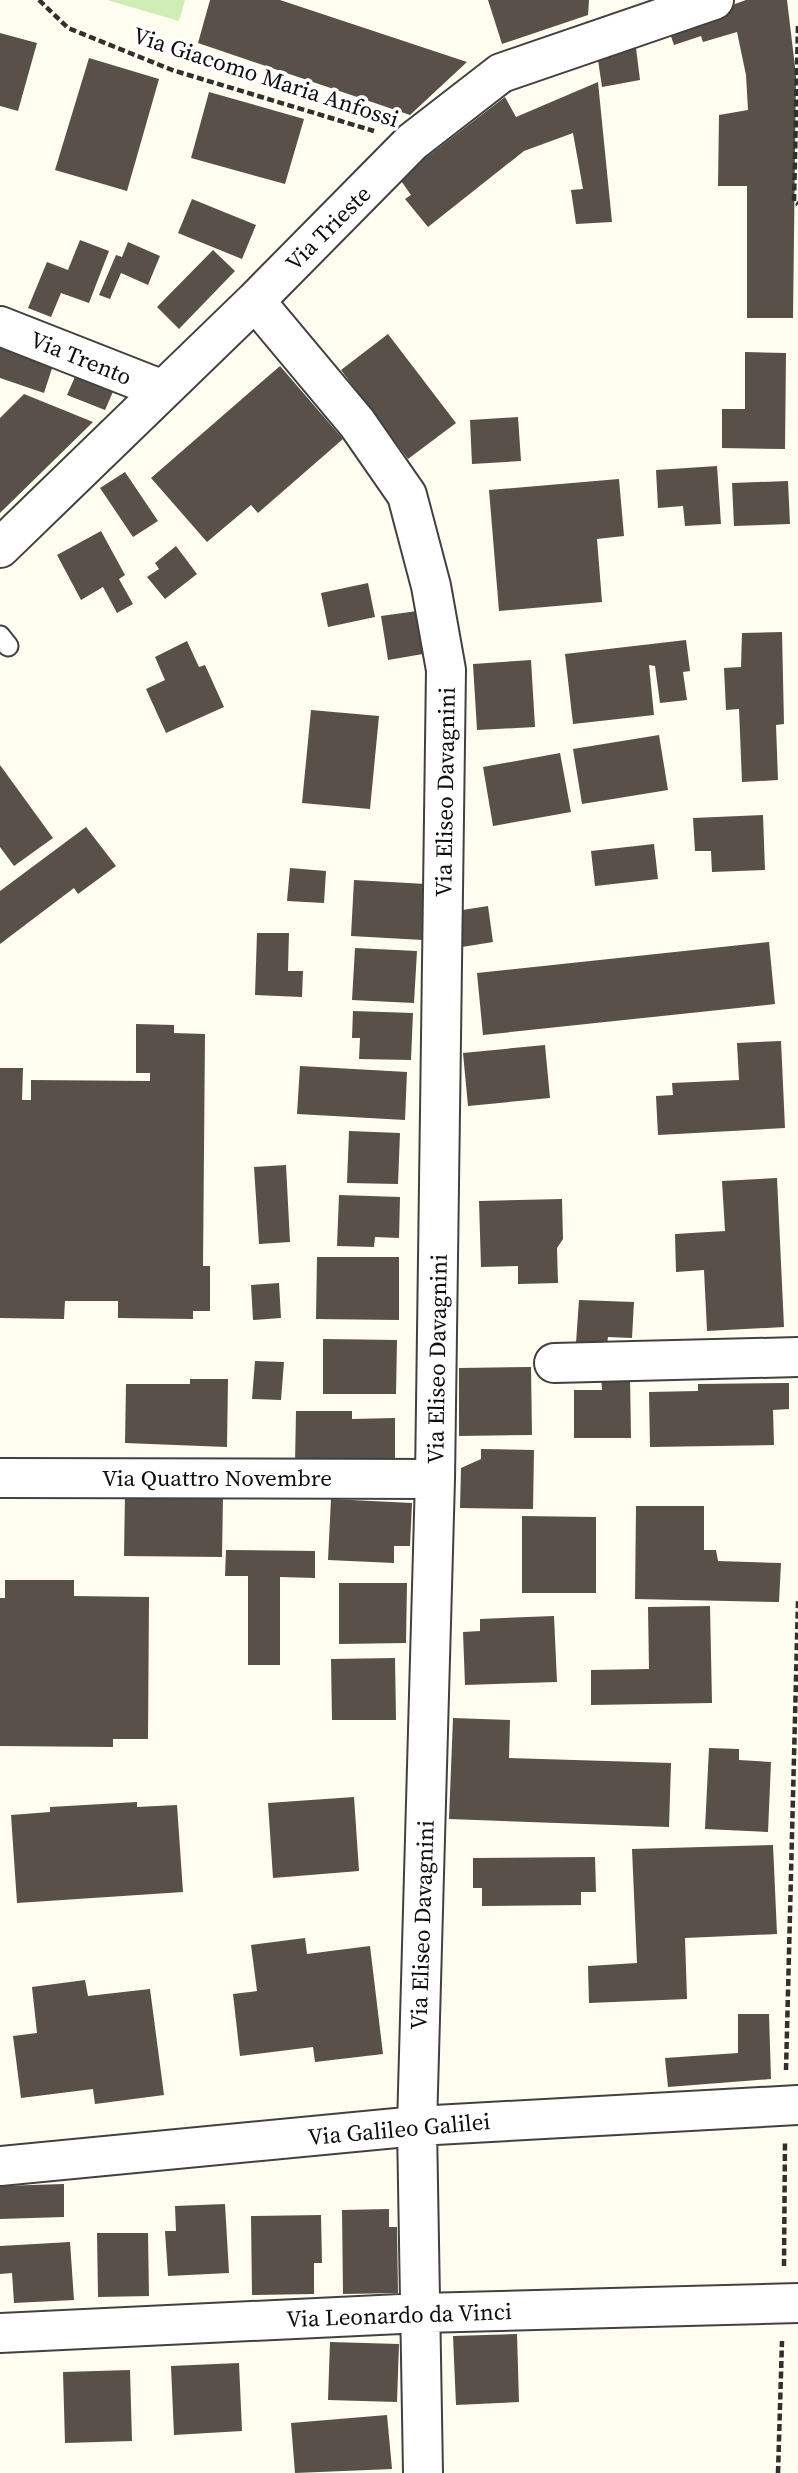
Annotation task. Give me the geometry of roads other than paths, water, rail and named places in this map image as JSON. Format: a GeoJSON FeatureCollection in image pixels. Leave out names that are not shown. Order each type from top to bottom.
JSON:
{"type":"FeatureCollection","features":[{"type":"Feature","properties":{"kind":"street","name":"Via Trieste"},"geometry":{"type":"LineString","coordinates":[[0,548],[255,301],[412,142],[501,73],[714,0]]}},
{"type":"Feature","properties":{"kind":"street","name":"Via Eliseo Davagnini"},"geometry":{"type":"LineString","coordinates":[[255,301],[357,423],[407,495],[431,586],[446,670],[435,1479],[417,2126],[423,2473]]}},
{"type":"Feature","properties":{"kind":"street","name":"Via Trento"},"geometry":{"type":"LineString","coordinates":[[0,326],[163,390]]}},
{"type":"Feature","properties":{"kind":"street"},"geometry":{"type":"LineString","coordinates":[[554,1363],[798,1357]]}},
{"type":"Feature","properties":{"kind":"street","name":"Via Quattro Novembre"},"geometry":{"type":"LineString","coordinates":[[0,1478],[435,1479]]}},
{"type":"Feature","properties":{"kind":"street","name":"Via Galileo Galilei"},"geometry":{"type":"LineString","coordinates":[[0,2166],[417,2126],[792,2105]]}},
{"type":"Feature","properties":{"kind":"street","name":"Via Leonardo da Vinci"},"geometry":{"type":"LineString","coordinates":[[0,2333],[421,2314],[791,2303]]}}]}
